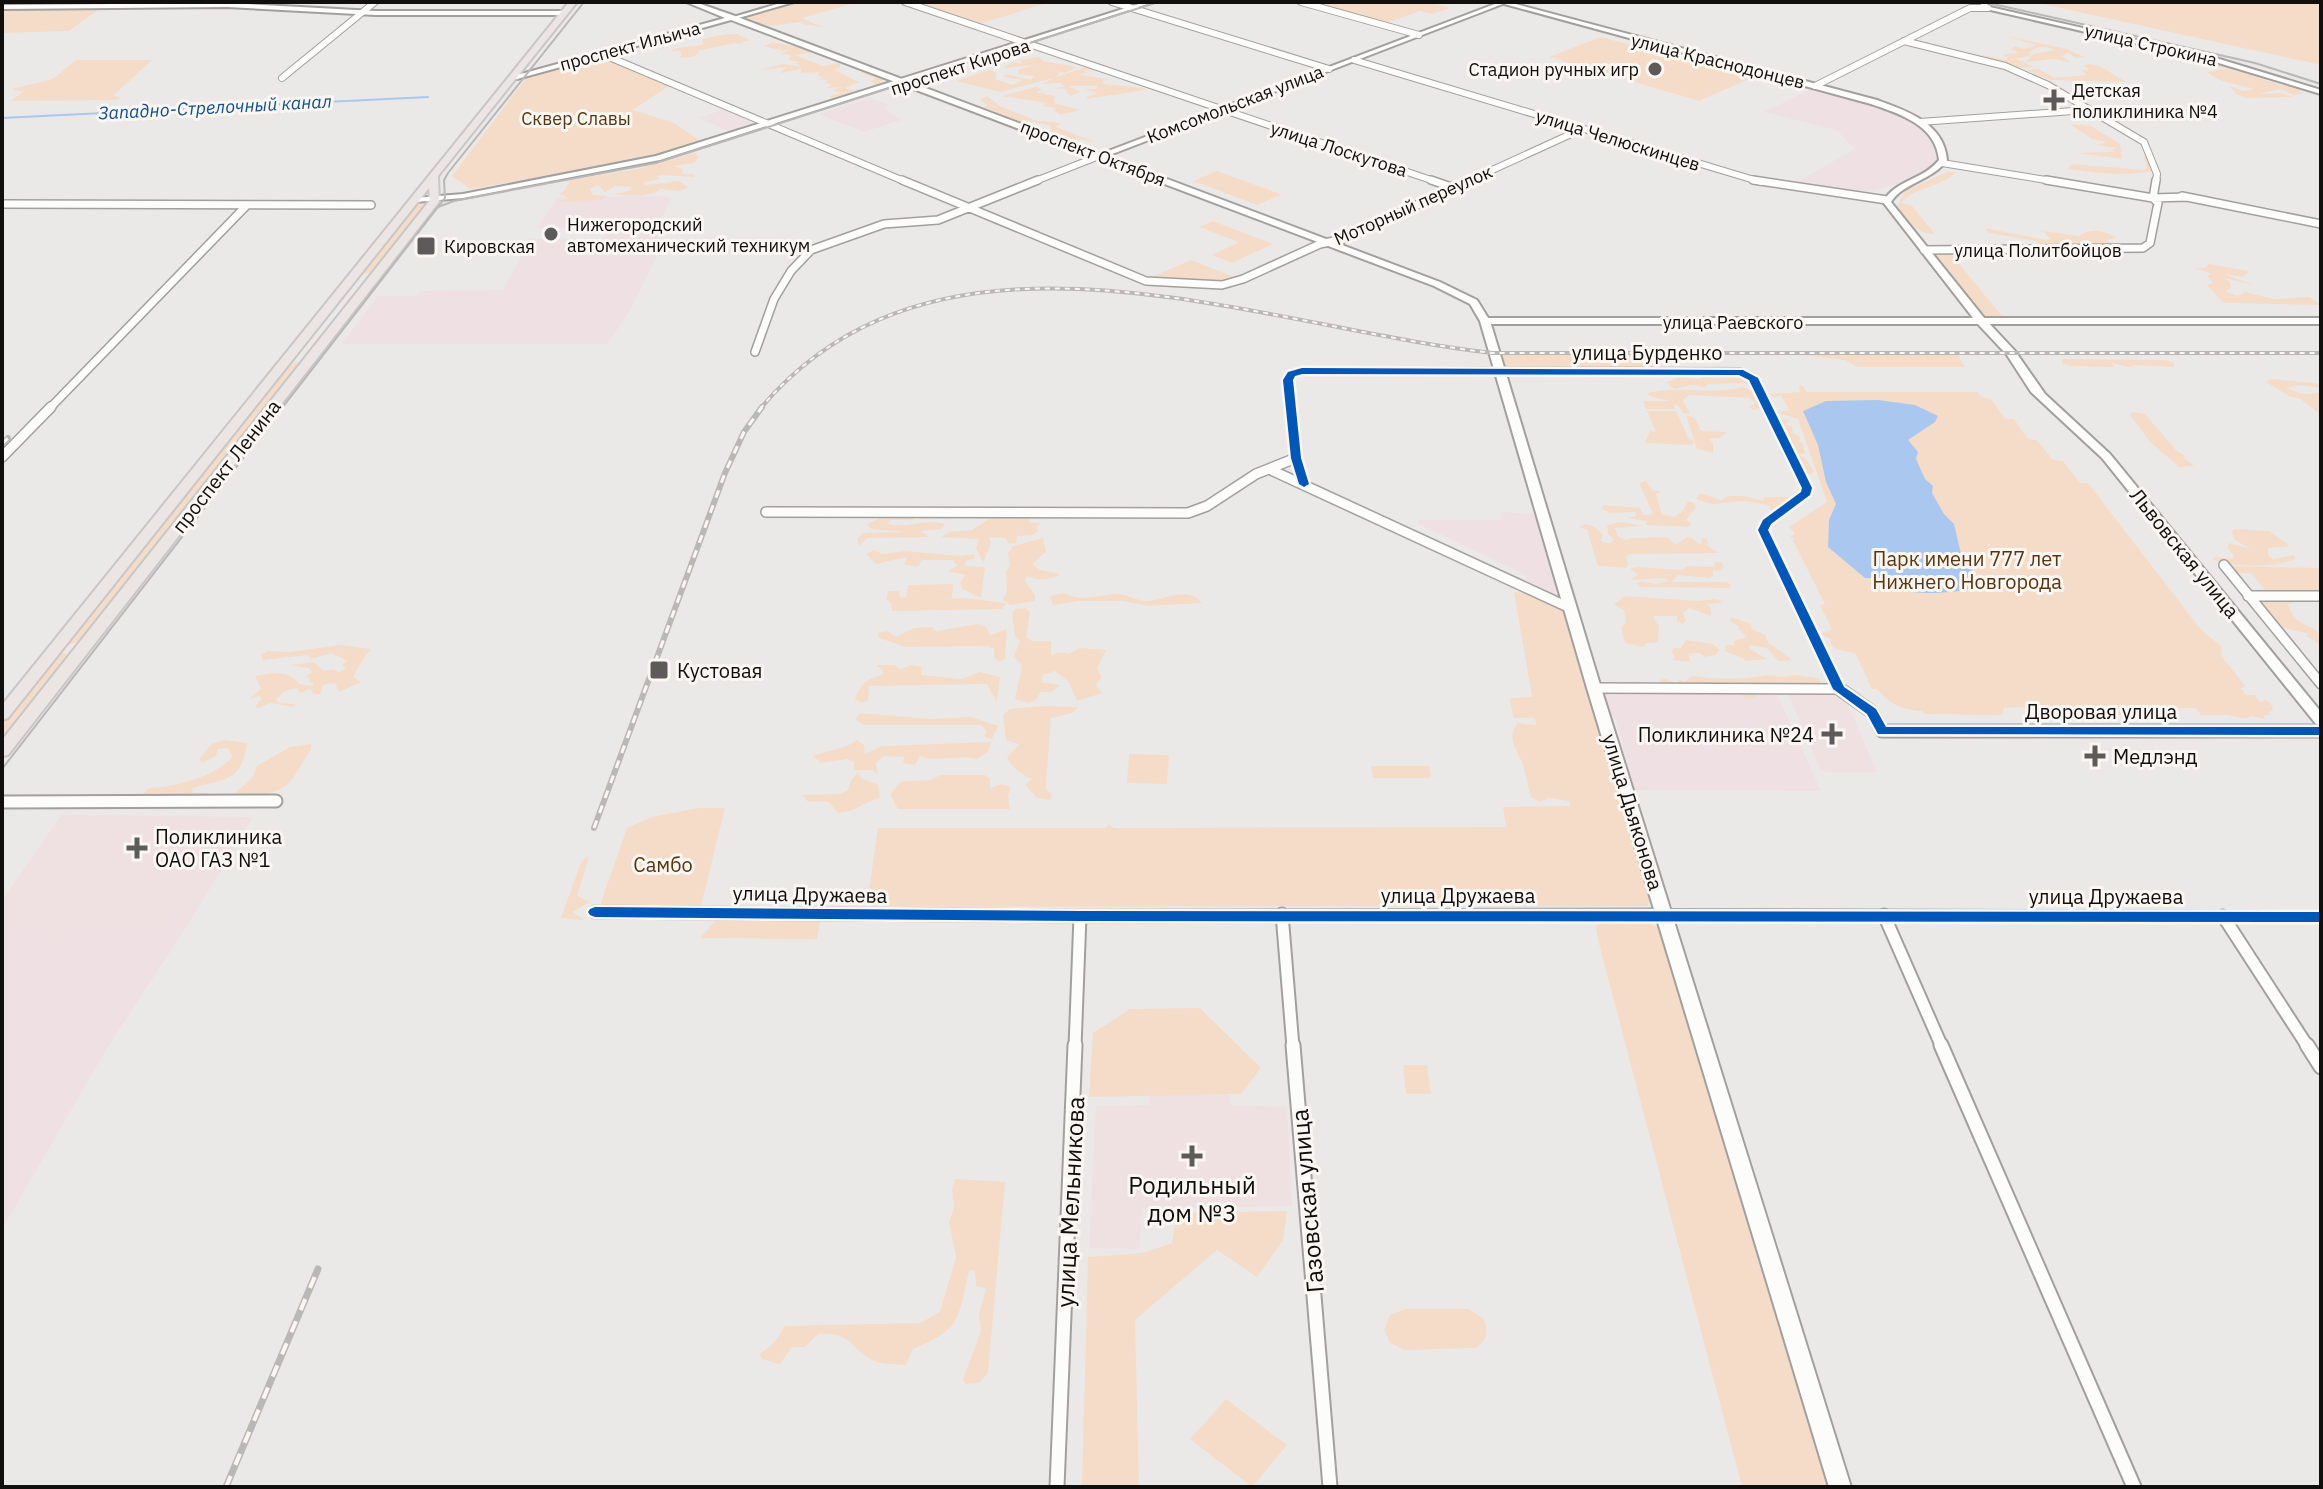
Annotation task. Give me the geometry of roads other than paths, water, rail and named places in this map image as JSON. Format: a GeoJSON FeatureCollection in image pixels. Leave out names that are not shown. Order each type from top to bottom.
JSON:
{"type":"FeatureCollection","features":[{"type":"Feature","properties":{"kind":"main road","name":"проспект Ленина"},"geometry":{"type":"LineString","coordinates":[[2,715],[573,2]]}},
{"type":"Feature","properties":{"kind":"main road","name":"проспект Октября"},"geometry":{"type":"LineString","coordinates":[[689,2],[1330,242],[1463,295],[1474,302],[1485,321]]}},
{"type":"Feature","properties":{"kind":"main road","name":"улица Краснодонцев"},"geometry":{"type":"LineString","coordinates":[[1491,2],[1815,86],[1888,107],[1920,122]]}},
{"type":"Feature","properties":{"kind":"main road","name":"проспект Ильича"},"geometry":{"type":"LineString","coordinates":[[514,77],[733,18]]}},
{"type":"Feature","properties":{"kind":"main road"},"geometry":{"type":"LineString","coordinates":[[1887,200],[1896,190],[1930,175],[1942,163],[1943,146],[1920,122]]}},
{"type":"Feature","properties":{"kind":"main road"},"geometry":{"type":"LineString","coordinates":[[434,177],[435,200]]}},
{"type":"Feature","properties":{"kind":"main road","name":"проспект Ленина"},"geometry":{"type":"LineString","coordinates":[[2,751],[435,200]]}},
{"type":"Feature","properties":{"kind":"main road","name":"Львовская улица"},"geometry":{"type":"LineString","coordinates":[[1887,200],[2022,378],[2106,456],[2321,721]]}},
{"type":"Feature","properties":{"kind":"main road"},"geometry":{"type":"LineString","coordinates":[[350,280],[371,280]]}},
{"type":"Feature","properties":{"kind":"main road","name":"улица Дьяконова"},"geometry":{"type":"LineString","coordinates":[[1485,321],[1594,688],[1840,1487]]}},
{"type":"Feature","properties":{"kind":"main road"},"geometry":{"type":"LineString","coordinates":[[292,353],[313,354]]}},
{"type":"Feature","properties":{"kind":"main road"},"geometry":{"type":"LineString","coordinates":[[55,649],[83,649]]}},
{"type":"Feature","properties":{"kind":"street"},"geometry":{"type":"LineString","coordinates":[[282,78],[303,56],[375,2]]}},
{"type":"Feature","properties":{"kind":"street","name":"проспект Ильича"},"geometry":{"type":"LineString","coordinates":[[733,18],[791,2]]}},
{"type":"Feature","properties":{"kind":"street","name":"улица Лоскутова"},"geometry":{"type":"LineString","coordinates":[[905,2],[1454,188]]}},
{"type":"Feature","properties":{"kind":"street"},"geometry":{"type":"LineString","coordinates":[[1112,2],[1329,69]]}},
{"type":"Feature","properties":{"kind":"street","name":"проспект Кирова"},"geometry":{"type":"LineString","coordinates":[[1134,9],[1151,2]]}},
{"type":"Feature","properties":{"kind":"street","name":"проспект Кирова"},"geometry":{"type":"LineString","coordinates":[[415,200],[435,200],[644,161],[771,125],[1161,2]]}},
{"type":"Feature","properties":{"kind":"street"},"geometry":{"type":"LineString","coordinates":[[1301,2],[1419,35]]}},
{"type":"Feature","properties":{"kind":"street","name":"улица Строкина"},"geometry":{"type":"LineString","coordinates":[[1981,2],[1988,8],[2235,64],[2321,92]]}},
{"type":"Feature","properties":{"kind":"street"},"geometry":{"type":"LineString","coordinates":[[2,7],[225,3],[364,13],[564,13]]}},
{"type":"Feature","properties":{"kind":"street","name":"Комсомольская улица"},"geometry":{"type":"LineString","coordinates":[[755,352],[774,299],[791,271],[811,250],[884,224],[938,220],[965,206],[1502,3]]}},
{"type":"Feature","properties":{"kind":"street"},"geometry":{"type":"LineString","coordinates":[[1815,86],[1970,8],[1988,8]]}},
{"type":"Feature","properties":{"kind":"street","name":"улица Политбойцов"},"geometry":{"type":"LineString","coordinates":[[1904,41],[2005,66],[2048,85],[2147,146],[2157,174],[2154,195],[2158,203],[2150,243],[2140,249],[1924,250]]}},
{"type":"Feature","properties":{"kind":"street","name":"Моторный переулок"},"geometry":{"type":"LineString","coordinates":[[602,54],[1146,281],[1222,285],[1243,279],[1320,244],[1343,239],[1582,129]]}},
{"type":"Feature","properties":{"kind":"street","name":"улица Челюскинцев"},"geometry":{"type":"LineString","coordinates":[[1354,60],[1759,182],[1887,200]]}},
{"type":"Feature","properties":{"kind":"street"},"geometry":{"type":"LineString","coordinates":[[1920,122],[2087,110]]}},
{"type":"Feature","properties":{"kind":"street"},"geometry":{"type":"LineString","coordinates":[[1942,163],[2154,195],[2187,197],[2321,224]]}},
{"type":"Feature","properties":{"kind":"street"},"geometry":{"type":"LineString","coordinates":[[2,204],[371,205]]}},
{"type":"Feature","properties":{"kind":"street"},"geometry":{"type":"LineString","coordinates":[[2,457],[247,205]]}},
{"type":"Feature","properties":{"kind":"street","name":"улица Раевского"},"geometry":{"type":"LineString","coordinates":[[1485,321],[1981,321]]}},
{"type":"Feature","properties":{"kind":"street"},"geometry":{"type":"LineString","coordinates":[[1981,321],[2321,321]]}},
{"type":"Feature","properties":{"kind":"street"},"geometry":{"type":"LineString","coordinates":[[1304,484],[1297,466],[1288,380],[1291,374],[1302,371],[1499,372]]}},
{"type":"Feature","properties":{"kind":"street","name":"улица Бурденко"},"geometry":{"type":"LineString","coordinates":[[1499,372],[1733,372],[1753,378],[1807,488],[1806,493],[1767,522],[1763,530],[1839,689],[1872,712],[1882,731]]}},
{"type":"Feature","properties":{"kind":"street"},"geometry":{"type":"LineString","coordinates":[[766,512],[1188,513],[1207,506],[1243,481],[1276,468],[1297,466]]}},
{"type":"Feature","properties":{"kind":"street"},"geometry":{"type":"LineString","coordinates":[[1286,477],[1297,466]]}},
{"type":"Feature","properties":{"kind":"street"},"geometry":{"type":"LineString","coordinates":[[1276,468],[1286,477],[1570,608]]}},
{"type":"Feature","properties":{"kind":"street"},"geometry":{"type":"LineString","coordinates":[[2224,565],[2321,684]]}},
{"type":"Feature","properties":{"kind":"street"},"geometry":{"type":"LineString","coordinates":[[2248,596],[2321,596]]}},
{"type":"Feature","properties":{"kind":"street"},"geometry":{"type":"LineString","coordinates":[[1594,688],[1839,689]]}},
{"type":"Feature","properties":{"kind":"street","name":"Дворовая улица"},"geometry":{"type":"LineString","coordinates":[[1882,731],[2321,731]]}},
{"type":"Feature","properties":{"kind":"street"},"geometry":{"type":"LineString","coordinates":[[2,802],[276,801]]}},
{"type":"Feature","properties":{"kind":"street","name":"улица Дружаева"},"geometry":{"type":"LineString","coordinates":[[595,912],[1080,916],[2321,917]]}},
{"type":"Feature","properties":{"kind":"street","name":"Газовская улица"},"geometry":{"type":"LineString","coordinates":[[1282,914],[1330,1487]]}},
{"type":"Feature","properties":{"kind":"street"},"geometry":{"type":"LineString","coordinates":[[1884,915],[2134,1487]]}},
{"type":"Feature","properties":{"kind":"street","name":"улица Мельникова"},"geometry":{"type":"LineString","coordinates":[[1057,1487],[1080,916]]}},
{"type":"Feature","properties":{"kind":"street"},"geometry":{"type":"LineString","coordinates":[[2223,916],[2321,1067]]}},
{"type":"Feature","properties":{"kind":"water"},"geometry":{"type":"Polygon","coordinates":[[[1878,400],[1915,405],[1938,416],[1935,422],[1908,440],[1918,452],[1916,459],[1925,479],[1933,486],[1932,493],[1954,524],[1962,558],[1976,576],[1969,589],[1936,593],[1903,590],[1880,580],[1865,578],[1828,547],[1829,520],[1836,504],[1826,482],[1818,445],[1803,411],[1826,401],[1878,400]]]}},
{"type":"Feature","properties":{"kind":"waterway","name":"Западно-Стрелочный канал"},"geometry":{"type":"LineString","coordinates":[[2,118],[428,97]]}},
{"type":"Feature","properties":{"kind":"tram line"},"geometry":{"type":"LineString","coordinates":[[438,207],[445,198],[444,180],[448,173],[584,2]]}},
{"type":"Feature","properties":{"kind":"tram line"},"geometry":{"type":"LineString","coordinates":[[438,207],[454,201],[656,163],[1158,2]]}},
{"type":"Feature","properties":{"kind":"tram line"},"geometry":{"type":"LineString","coordinates":[[1984,2],[2255,63],[2321,84]]}},
{"type":"Feature","properties":{"kind":"tram line"},"geometry":{"type":"LineString","coordinates":[[2,769],[438,207]]}},
{"type":"Feature","properties":{"kind":"railway"},"geometry":{"type":"LineString","coordinates":[[762,408],[834,344],[918,306],[1010,290],[1107,291],[1207,303],[1493,353],[2321,353]]}},
{"type":"Feature","properties":{"kind":"railway"},"geometry":{"type":"LineString","coordinates":[[594,828],[725,473],[744,432],[762,408]]}},
{"type":"Feature","properties":{"kind":"railway"},"geometry":{"type":"LineString","coordinates":[[2,444],[8,438]]}},
{"type":"Feature","properties":{"kind":"railway"},"geometry":{"type":"LineString","coordinates":[[226,1487],[318,1269]]}},
{"type":"Feature","properties":{"kind":"place","name":"Стадион ручных игр"},"geometry":{"type":"Point","coordinates":[1655,69]}},
{"type":"Feature","properties":{"kind":"place","name":"Детская поликлиника №4"},"geometry":{"type":"Point","coordinates":[2054,100]}},
{"type":"Feature","properties":{"kind":"place","name":"Нижегородский автомеханический техникум"},"geometry":{"type":"Point","coordinates":[551,234]}},
{"type":"Feature","properties":{"kind":"place","name":"Кировская"},"geometry":{"type":"Point","coordinates":[426,246]}},
{"type":"Feature","properties":{"kind":"place","name":"Кустовая"},"geometry":{"type":"Point","coordinates":[659,670]}},
{"type":"Feature","properties":{"kind":"place","name":"Поликлиника №24"},"geometry":{"type":"Point","coordinates":[1832,734]}},
{"type":"Feature","properties":{"kind":"place","name":"Медлэнд"},"geometry":{"type":"Point","coordinates":[2095,756]}},
{"type":"Feature","properties":{"kind":"place","name":"Поликлиника ОАО ГАЗ №1"},"geometry":{"type":"Point","coordinates":[137,848]}},
{"type":"Feature","properties":{"kind":"place","name":"Родильный дом №3"},"geometry":{"type":"Point","coordinates":[1192,1156]}},
{"type":"Feature","properties":{"kind":"park label","name":"Сквер Славы"},"geometry":{"type":"Point","coordinates":[576,118]}},
{"type":"Feature","properties":{"kind":"park label","name":"Парк имени 777 лет Нижнего Новгорода"},"geometry":{"type":"Point","coordinates":[1967,570]}},
{"type":"Feature","properties":{"kind":"park label","name":"Самбо"},"geometry":{"type":"Point","coordinates":[663,864]}}]}
